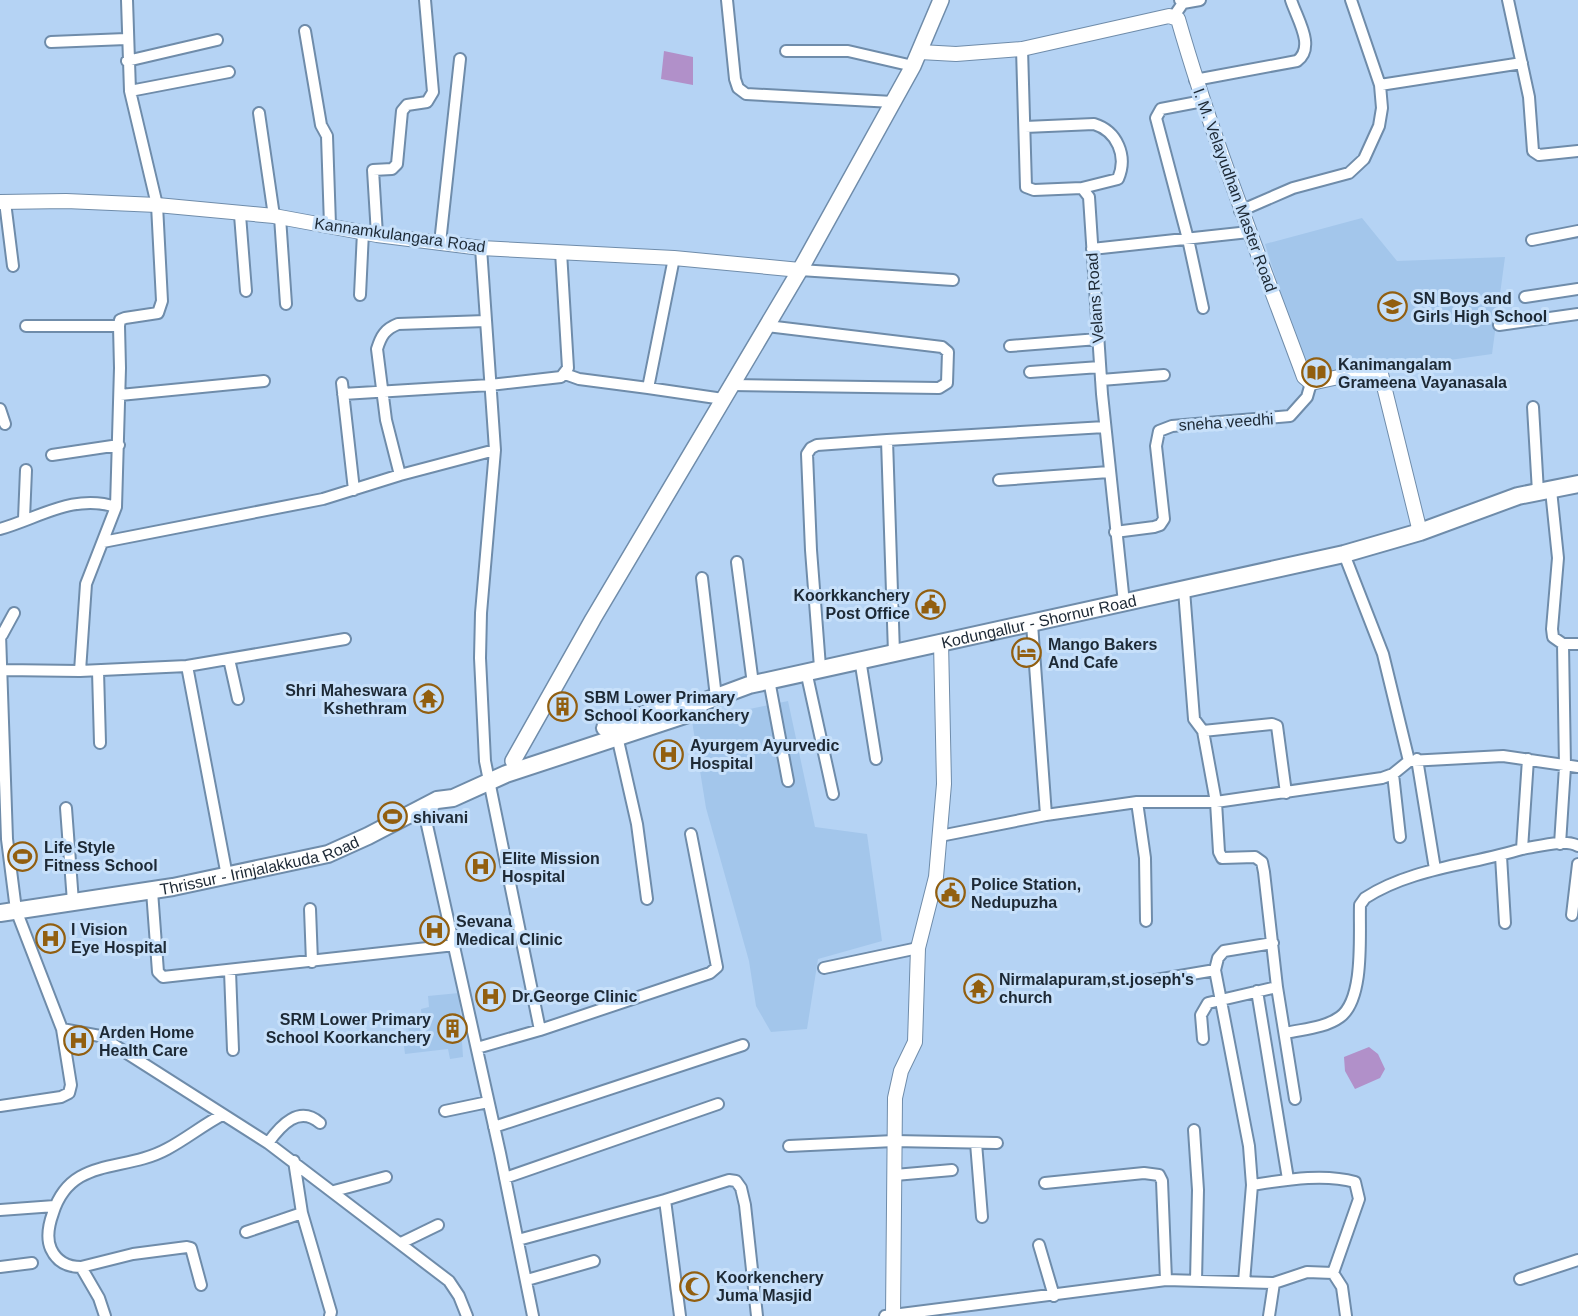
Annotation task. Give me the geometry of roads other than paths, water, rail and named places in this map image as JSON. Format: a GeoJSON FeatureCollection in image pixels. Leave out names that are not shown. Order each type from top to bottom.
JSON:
{"type":"FeatureCollection","features":[{"type":"Feature","properties":{"kind":"main road"},"geometry":{"type":"LineString","coordinates":[[510,768],[593,619],[800,270],[913,66],[941,0]]}},
{"type":"Feature","properties":{"kind":"main road","name":"Kodungallur - Shornur Road"},"geometry":{"type":"LineString","coordinates":[[510,768],[688,714],[709,699],[753,684],[1344,554],[1420,532],[1518,496],[1578,484]]}},
{"type":"Feature","properties":{"kind":"main road"},"geometry":{"type":"LineString","coordinates":[[510,768],[680,702],[709,699]]}},
{"type":"Feature","properties":{"kind":"main road","name":"Thrissur - Irinjalakkuda Road"},"geometry":{"type":"LineString","coordinates":[[8,911],[152,891],[328,854],[430,803],[452,788],[486,771],[510,768]]}},
{"type":"Feature","properties":{"kind":"street"},"geometry":{"type":"LineString","coordinates":[[80,671],[86,584],[116,507],[120,320],[153,316],[161,309],[162,258],[157,205],[130,91],[126,39],[127,0]]}},
{"type":"Feature","properties":{"kind":"street"},"geometry":{"type":"LineString","coordinates":[[360,295],[370,233],[373,170],[392,169],[397,164],[402,111],[407,105],[427,102],[433,92],[425,0]]}},
{"type":"Feature","properties":{"kind":"street"},"geometry":{"type":"LineString","coordinates":[[727,0],[735,79],[738,88],[746,94],[893,102]]}},
{"type":"Feature","properties":{"kind":"street"},"geometry":{"type":"LineString","coordinates":[[920,52],[956,54],[1022,49],[1174,16],[1182,1],[1200,0]]}},
{"type":"Feature","properties":{"kind":"street"},"geometry":{"type":"LineString","coordinates":[[1195,80],[1297,61],[1305,55],[1307,46],[1290,0]]}},
{"type":"Feature","properties":{"kind":"street"},"geometry":{"type":"LineString","coordinates":[[1240,211],[1293,188],[1349,172],[1360,166],[1379,126],[1382,108],[1380,85],[1351,0]]}},
{"type":"Feature","properties":{"kind":"street"},"geometry":{"type":"LineString","coordinates":[[1508,0],[1529,97],[1533,151],[1539,155],[1578,151]]}},
{"type":"Feature","properties":{"kind":"street","name":"I. M. Velayudhan Master Road"},"geometry":{"type":"LineString","coordinates":[[1174,16],[1178,19],[1195,80],[1240,211],[1304,377],[1311,383]]}},
{"type":"Feature","properties":{"kind":"street"},"geometry":{"type":"LineString","coordinates":[[305,31],[321,125],[327,136],[330,225]]}},
{"type":"Feature","properties":{"kind":"street"},"geometry":{"type":"LineString","coordinates":[[51,42],[126,39]]}},
{"type":"Feature","properties":{"kind":"street"},"geometry":{"type":"LineString","coordinates":[[127,61],[217,40]]}},
{"type":"Feature","properties":{"kind":"street"},"geometry":{"type":"LineString","coordinates":[[1022,49],[1025,180],[1029,190],[1082,188],[1118,178],[1121,149],[1113,135],[1103,127],[1094,124],[1025,127]]}},
{"type":"Feature","properties":{"kind":"street"},"geometry":{"type":"LineString","coordinates":[[786,51],[848,51],[913,66]]}},
{"type":"Feature","properties":{"kind":"street"},"geometry":{"type":"LineString","coordinates":[[440,243],[460,59]]}},
{"type":"Feature","properties":{"kind":"street"},"geometry":{"type":"LineString","coordinates":[[1380,85],[1522,63]]}},
{"type":"Feature","properties":{"kind":"street"},"geometry":{"type":"LineString","coordinates":[[130,91],[229,72]]}},
{"type":"Feature","properties":{"kind":"street"},"geometry":{"type":"LineString","coordinates":[[1203,101],[1161,109],[1156,118],[1188,239],[1203,308]]}},
{"type":"Feature","properties":{"kind":"street"},"geometry":{"type":"LineString","coordinates":[[259,113],[277,216],[286,304]]}},
{"type":"Feature","properties":{"kind":"street","name":"Velans Road"},"geometry":{"type":"LineString","coordinates":[[1082,188],[1089,197],[1105,427],[1124,603]]}},
{"type":"Feature","properties":{"kind":"street"},"geometry":{"type":"LineString","coordinates":[[2,202],[13,266]]}},
{"type":"Feature","properties":{"kind":"street","name":"Kannamkulangara Road"},"geometry":{"type":"LineString","coordinates":[[2,202],[157,205],[277,216],[370,233],[481,248],[674,258],[800,270]]}},
{"type":"Feature","properties":{"kind":"street"},"geometry":{"type":"LineString","coordinates":[[240,214],[246,291]]}},
{"type":"Feature","properties":{"kind":"street"},"geometry":{"type":"LineString","coordinates":[[1532,240],[1578,231]]}},
{"type":"Feature","properties":{"kind":"street"},"geometry":{"type":"LineString","coordinates":[[1092,249],[1249,232]]}},
{"type":"Feature","properties":{"kind":"street"},"geometry":{"type":"LineString","coordinates":[[481,248],[495,450],[481,614],[480,658],[486,771],[540,1030]]}},
{"type":"Feature","properties":{"kind":"street"},"geometry":{"type":"LineString","coordinates":[[354,490],[343,388],[382,390],[490,385],[561,377],[566,374],[568,368],[561,252]]}},
{"type":"Feature","properties":{"kind":"street"},"geometry":{"type":"LineString","coordinates":[[648,388],[674,258]]}},
{"type":"Feature","properties":{"kind":"street"},"geometry":{"type":"LineString","coordinates":[[800,270],[953,280]]}},
{"type":"Feature","properties":{"kind":"street"},"geometry":{"type":"LineString","coordinates":[[1525,297],[1578,289]]}},
{"type":"Feature","properties":{"kind":"street"},"geometry":{"type":"LineString","coordinates":[[1499,325],[1578,314]]}},
{"type":"Feature","properties":{"kind":"street"},"geometry":{"type":"LineString","coordinates":[[400,475],[386,420],[377,350],[388,328],[398,324],[486,321]]}},
{"type":"Feature","properties":{"kind":"street"},"geometry":{"type":"LineString","coordinates":[[26,326],[119,326]]}},
{"type":"Feature","properties":{"kind":"street"},"geometry":{"type":"LineString","coordinates":[[732,386],[939,388],[947,383],[948,352],[942,347],[767,326]]}},
{"type":"Feature","properties":{"kind":"street"},"geometry":{"type":"LineString","coordinates":[[1010,346],[1098,339]]}},
{"type":"Feature","properties":{"kind":"street"},"geometry":{"type":"LineString","coordinates":[[1030,372],[1100,367]]}},
{"type":"Feature","properties":{"kind":"street"},"geometry":{"type":"LineString","coordinates":[[1311,383],[1371,370],[1381,374],[1420,532]]}},
{"type":"Feature","properties":{"kind":"street"},"geometry":{"type":"LineString","coordinates":[[566,374],[579,379],[723,399]]}},
{"type":"Feature","properties":{"kind":"street"},"geometry":{"type":"LineString","coordinates":[[1101,380],[1164,375]]}},
{"type":"Feature","properties":{"kind":"street"},"geometry":{"type":"LineString","coordinates":[[120,395],[264,381]]}},
{"type":"Feature","properties":{"kind":"street","name":"sneha veedhi"},"geometry":{"type":"LineString","coordinates":[[1115,532],[1154,527],[1160,525],[1164,519],[1156,446],[1158,431],[1172,426],[1290,416],[1307,397],[1311,383]]}},
{"type":"Feature","properties":{"kind":"street"},"geometry":{"type":"LineString","coordinates":[[1533,408],[1545,491],[1558,558],[1553,637],[1563,644],[1578,644]]}},
{"type":"Feature","properties":{"kind":"street"},"geometry":{"type":"LineString","coordinates":[[0,409],[5,424]]}},
{"type":"Feature","properties":{"kind":"street"},"geometry":{"type":"LineString","coordinates":[[833,794],[813,669],[807,454],[817,445],[1105,427]]}},
{"type":"Feature","properties":{"kind":"street"},"geometry":{"type":"LineString","coordinates":[[887,440],[894,653]]}},
{"type":"Feature","properties":{"kind":"street"},"geometry":{"type":"LineString","coordinates":[[52,455],[119,445]]}},
{"type":"Feature","properties":{"kind":"street"},"geometry":{"type":"LineString","coordinates":[[103,542],[323,499],[400,475],[495,450]]}},
{"type":"Feature","properties":{"kind":"street"},"geometry":{"type":"LineString","coordinates":[[24,519],[26,470]]}},
{"type":"Feature","properties":{"kind":"street"},"geometry":{"type":"LineString","coordinates":[[999,480],[1109,472]]}},
{"type":"Feature","properties":{"kind":"street"},"geometry":{"type":"LineString","coordinates":[[0,529],[24,519],[89,501],[116,507]]}},
{"type":"Feature","properties":{"kind":"street"},"geometry":{"type":"LineString","coordinates":[[1344,554],[1383,654],[1413,760],[1435,869]]}},
{"type":"Feature","properties":{"kind":"street"},"geometry":{"type":"LineString","coordinates":[[737,562],[753,684]]}},
{"type":"Feature","properties":{"kind":"street"},"geometry":{"type":"LineString","coordinates":[[702,578],[709,699]]}},
{"type":"Feature","properties":{"kind":"street"},"geometry":{"type":"LineString","coordinates":[[1184,591],[1194,719],[1203,731],[1216,802],[1219,852],[1222,858],[1255,857],[1262,862],[1277,987],[1295,1099]]}},
{"type":"Feature","properties":{"kind":"street"},"geometry":{"type":"LineString","coordinates":[[0,1106],[61,1097],[69,1093],[71,1085],[62,1029],[8,911],[1,634],[14,613]]}},
{"type":"Feature","properties":{"kind":"street"},"geometry":{"type":"LineString","coordinates":[[1032,624],[1046,815]]}},
{"type":"Feature","properties":{"kind":"street"},"geometry":{"type":"LineString","coordinates":[[3,670],[98,671],[187,666],[345,639]]}},
{"type":"Feature","properties":{"kind":"street"},"geometry":{"type":"LineString","coordinates":[[893,1316],[895,1098],[902,1071],[915,1042],[918,948],[936,877],[944,784],[941,642]]}},
{"type":"Feature","properties":{"kind":"street"},"geometry":{"type":"LineString","coordinates":[[1560,844],[1565,767],[1563,644]]}},
{"type":"Feature","properties":{"kind":"street"},"geometry":{"type":"LineString","coordinates":[[229,658],[238,699]]}},
{"type":"Feature","properties":{"kind":"street"},"geometry":{"type":"LineString","coordinates":[[860,659],[876,759]]}},
{"type":"Feature","properties":{"kind":"street"},"geometry":{"type":"LineString","coordinates":[[187,666],[227,876]]}},
{"type":"Feature","properties":{"kind":"street"},"geometry":{"type":"LineString","coordinates":[[98,671],[100,743]]}},
{"type":"Feature","properties":{"kind":"street"},"geometry":{"type":"LineString","coordinates":[[770,680],[788,781]]}},
{"type":"Feature","properties":{"kind":"street"},"geometry":{"type":"LineString","coordinates":[[1203,731],[1272,724],[1277,726],[1286,794]]}},
{"type":"Feature","properties":{"kind":"street"},"geometry":{"type":"LineString","coordinates":[[617,736],[637,824],[647,899]]}},
{"type":"Feature","properties":{"kind":"street"},"geometry":{"type":"LineString","coordinates":[[940,836],[1046,815],[1137,802],[1216,802],[1286,794],[1393,774],[1413,760],[1503,756],[1565,767],[1578,767]]}},
{"type":"Feature","properties":{"kind":"street"},"geometry":{"type":"LineString","coordinates":[[1522,849],[1528,759]]}},
{"type":"Feature","properties":{"kind":"street"},"geometry":{"type":"LineString","coordinates":[[1393,774],[1400,837]]}},
{"type":"Feature","properties":{"kind":"street"},"geometry":{"type":"LineString","coordinates":[[1137,802],[1145,858],[1146,921]]}},
{"type":"Feature","properties":{"kind":"street"},"geometry":{"type":"LineString","coordinates":[[430,803],[455,945],[533,1316]]}},
{"type":"Feature","properties":{"kind":"street"},"geometry":{"type":"LineString","coordinates":[[66,808],[73,902]]}},
{"type":"Feature","properties":{"kind":"street"},"geometry":{"type":"LineString","coordinates":[[477,1048],[540,1030],[710,973],[717,967],[691,834]]}},
{"type":"Feature","properties":{"kind":"street"},"geometry":{"type":"LineString","coordinates":[[1286,1033],[1325,1024],[1340,1017],[1348,1008],[1355,993],[1360,905],[1365,898],[1435,869],[1501,856],[1522,849],[1574,843],[1578,846]]}},
{"type":"Feature","properties":{"kind":"street"},"geometry":{"type":"LineString","coordinates":[[1501,856],[1505,923]]}},
{"type":"Feature","properties":{"kind":"street"},"geometry":{"type":"LineString","coordinates":[[1572,915],[1578,864]]}},
{"type":"Feature","properties":{"kind":"street"},"geometry":{"type":"LineString","coordinates":[[152,891],[158,972],[163,977],[455,945]]}},
{"type":"Feature","properties":{"kind":"street"},"geometry":{"type":"LineString","coordinates":[[310,909],[312,962]]}},
{"type":"Feature","properties":{"kind":"street"},"geometry":{"type":"LineString","coordinates":[[1244,1282],[1252,1185],[1249,1146],[1215,970],[1218,958],[1224,951],[1273,943]]}},
{"type":"Feature","properties":{"kind":"street"},"geometry":{"type":"LineString","coordinates":[[824,968],[918,948]]}},
{"type":"Feature","properties":{"kind":"street"},"geometry":{"type":"LineString","coordinates":[[1156,980],[1215,970]]}},
{"type":"Feature","properties":{"kind":"street"},"geometry":{"type":"LineString","coordinates":[[230,971],[233,1050]]}},
{"type":"Feature","properties":{"kind":"street"},"geometry":{"type":"LineString","coordinates":[[1203,1039],[1201,1015],[1208,1003],[1277,987]]}},
{"type":"Feature","properties":{"kind":"street"},"geometry":{"type":"LineString","coordinates":[[1257,991],[1288,1179]]}},
{"type":"Feature","properties":{"kind":"street"},"geometry":{"type":"LineString","coordinates":[[62,1029],[100,1036],[294,1161],[449,1281],[459,1296],[467,1316]]}},
{"type":"Feature","properties":{"kind":"street"},"geometry":{"type":"LineString","coordinates":[[494,1127],[743,1045]]}},
{"type":"Feature","properties":{"kind":"street"},"geometry":{"type":"LineString","coordinates":[[445,1111],[488,1102]]}},
{"type":"Feature","properties":{"kind":"street"},"geometry":{"type":"LineString","coordinates":[[505,1178],[718,1104]]}},
{"type":"Feature","properties":{"kind":"street"},"geometry":{"type":"LineString","coordinates":[[201,1285],[191,1248],[133,1254],[81,1267],[72,1267],[59,1260],[50,1248],[48,1227],[55,1206],[65,1188],[81,1174],[127,1164],[167,1149],[222,1114]]}},
{"type":"Feature","properties":{"kind":"street"},"geometry":{"type":"LineString","coordinates":[[268,1143],[283,1123],[299,1116],[312,1116],[320,1123]]}},
{"type":"Feature","properties":{"kind":"street"},"geometry":{"type":"LineString","coordinates":[[1194,1130],[1198,1190],[1196,1281]]}},
{"type":"Feature","properties":{"kind":"street"},"geometry":{"type":"LineString","coordinates":[[789,1146],[894,1141],[997,1143]]}},
{"type":"Feature","properties":{"kind":"street"},"geometry":{"type":"LineString","coordinates":[[976,1143],[981,1217]]}},
{"type":"Feature","properties":{"kind":"street"},"geometry":{"type":"LineString","coordinates":[[294,1161],[302,1213],[331,1312],[330,1316]]}},
{"type":"Feature","properties":{"kind":"street"},"geometry":{"type":"LineString","coordinates":[[895,1175],[952,1170]]}},
{"type":"Feature","properties":{"kind":"street"},"geometry":{"type":"LineString","coordinates":[[1045,1183],[1144,1173],[1160,1175],[1166,1280]]}},
{"type":"Feature","properties":{"kind":"street"},"geometry":{"type":"LineString","coordinates":[[334,1191],[386,1177]]}},
{"type":"Feature","properties":{"kind":"street"},"geometry":{"type":"LineString","coordinates":[[1252,1185],[1288,1179],[1344,1179],[1355,1182],[1359,1189],[1359,1199],[1333,1273]]}},
{"type":"Feature","properties":{"kind":"street"},"geometry":{"type":"LineString","coordinates":[[518,1240],[729,1180],[736,1181],[741,1188],[746,1205],[757,1316]]}},
{"type":"Feature","properties":{"kind":"street"},"geometry":{"type":"LineString","coordinates":[[665,1200],[680,1316]]}},
{"type":"Feature","properties":{"kind":"street"},"geometry":{"type":"LineString","coordinates":[[0,1210],[55,1206]]}},
{"type":"Feature","properties":{"kind":"street"},"geometry":{"type":"LineString","coordinates":[[246,1232],[302,1213]]}},
{"type":"Feature","properties":{"kind":"street"},"geometry":{"type":"LineString","coordinates":[[401,1243],[438,1225]]}},
{"type":"Feature","properties":{"kind":"street"},"geometry":{"type":"LineString","coordinates":[[1039,1245],[1054,1296]]}},
{"type":"Feature","properties":{"kind":"street"},"geometry":{"type":"LineString","coordinates":[[1520,1279],[1578,1260]]}},
{"type":"Feature","properties":{"kind":"street"},"geometry":{"type":"LineString","coordinates":[[527,1280],[594,1262]]}},
{"type":"Feature","properties":{"kind":"street"},"geometry":{"type":"LineString","coordinates":[[0,1267],[32,1263]]}},
{"type":"Feature","properties":{"kind":"street"},"geometry":{"type":"LineString","coordinates":[[81,1267],[96,1290],[105,1316]]}},
{"type":"Feature","properties":{"kind":"street"},"geometry":{"type":"LineString","coordinates":[[885,1316],[1166,1280],[1274,1283],[1307,1272],[1333,1273]]}},
{"type":"Feature","properties":{"kind":"street"},"geometry":{"type":"LineString","coordinates":[[1333,1273],[1342,1287],[1346,1316]]}},
{"type":"Feature","properties":{"kind":"street"},"geometry":{"type":"LineString","coordinates":[[1269,1316],[1274,1283]]}},
{"type":"Feature","properties":{"kind":"place","name":"SN Boys and Girls High School"},"geometry":{"type":"Point","coordinates":[1392,307]}},
{"type":"Feature","properties":{"kind":"place","name":"Kanimangalam Grameena Vayanasala"},"geometry":{"type":"Point","coordinates":[1317,373]}},
{"type":"Feature","properties":{"kind":"place","name":"Koorkkanchery Post Office"},"geometry":{"type":"Point","coordinates":[931,604]}},
{"type":"Feature","properties":{"kind":"place","name":"Mango Bakers And Cafe"},"geometry":{"type":"Point","coordinates":[1027,653]}},
{"type":"Feature","properties":{"kind":"place","name":"Shri Maheswara Kshethram"},"geometry":{"type":"Point","coordinates":[428,699]}},
{"type":"Feature","properties":{"kind":"place","name":"SBM Lower Primary School Koorkanchery"},"geometry":{"type":"Point","coordinates":[563,706]}},
{"type":"Feature","properties":{"kind":"place","name":"Ayurgem Ayurvedic Hospital"},"geometry":{"type":"Point","coordinates":[669,754]}},
{"type":"Feature","properties":{"kind":"place","name":"shivani"},"geometry":{"type":"Point","coordinates":[392,817]}},
{"type":"Feature","properties":{"kind":"place","name":"Life Style Fitness School"},"geometry":{"type":"Point","coordinates":[23,856]}},
{"type":"Feature","properties":{"kind":"place","name":"Elite Mission Hospital"},"geometry":{"type":"Point","coordinates":[481,867]}},
{"type":"Feature","properties":{"kind":"place","name":"Police Station, Nedupuzha"},"geometry":{"type":"Point","coordinates":[950,893]}},
{"type":"Feature","properties":{"kind":"place","name":"Sevana Medical Clinic"},"geometry":{"type":"Point","coordinates":[435,930]}},
{"type":"Feature","properties":{"kind":"place","name":"I Vision Eye Hospital"},"geometry":{"type":"Point","coordinates":[50,938]}},
{"type":"Feature","properties":{"kind":"place","name":"Nirmalapuram,st.joseph's church"},"geometry":{"type":"Point","coordinates":[978,988]}},
{"type":"Feature","properties":{"kind":"place","name":"Dr.George Clinic"},"geometry":{"type":"Point","coordinates":[491,996]}},
{"type":"Feature","properties":{"kind":"place","name":"SRM Lower Primary School Koorkanchery"},"geometry":{"type":"Point","coordinates":[452,1028]}},
{"type":"Feature","properties":{"kind":"place","name":"Arden Home Health Care"},"geometry":{"type":"Point","coordinates":[78,1041]}},
{"type":"Feature","properties":{"kind":"place","name":"Koorkenchery Juma Masjid"},"geometry":{"type":"Point","coordinates":[695,1286]}}]}
